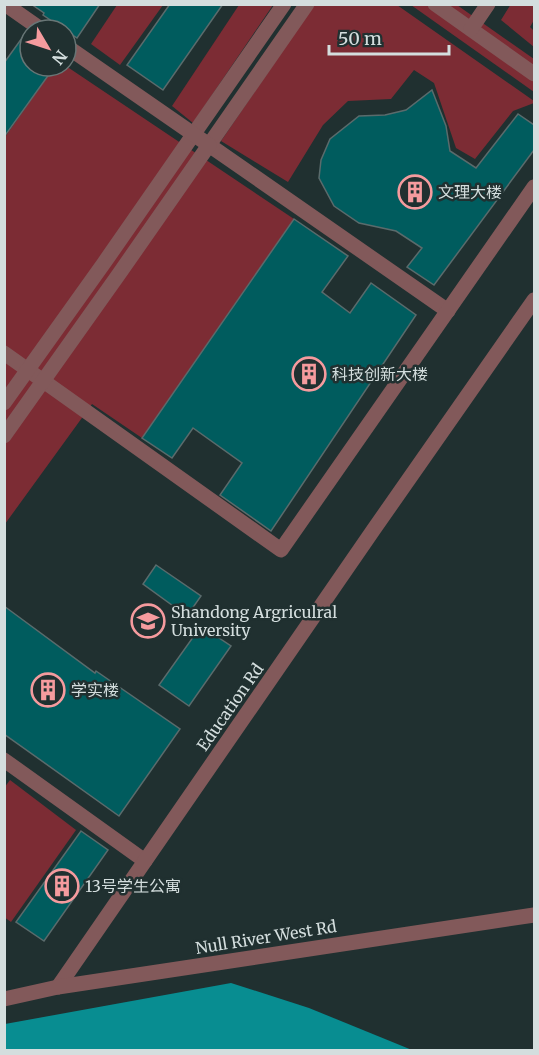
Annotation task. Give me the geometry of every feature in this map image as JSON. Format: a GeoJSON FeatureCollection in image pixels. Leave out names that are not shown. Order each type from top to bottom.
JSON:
{"type":"FeatureCollection","features":[{"type":"Feature","properties":{"kind":"street"},"geometry":{"type":"LineString","coordinates":[[5,4],[25,18]]}},
{"type":"Feature","properties":{"kind":"street"},"geometry":{"type":"LineString","coordinates":[[4,403],[284,4]]}},
{"type":"Feature","properties":{"kind":"street"},"geometry":{"type":"LineString","coordinates":[[4,436],[307,4]]}},
{"type":"Feature","properties":{"kind":"street"},"geometry":{"type":"LineString","coordinates":[[435,4],[534,74]]}},
{"type":"Feature","properties":{"kind":"street"},"geometry":{"type":"LineString","coordinates":[[471,29],[488,4]]}},
{"type":"Feature","properties":{"kind":"street"},"geometry":{"type":"LineString","coordinates":[[78,54],[448,311]]}},
{"type":"Feature","properties":{"kind":"street"},"geometry":{"type":"LineString","coordinates":[[4,353],[281,550],[534,187]]}},
{"type":"Feature","properties":{"kind":"street","name":"Education Rd"},"geometry":{"type":"LineString","coordinates":[[58,987],[534,300]]}},
{"type":"Feature","properties":{"kind":"street"},"geometry":{"type":"LineString","coordinates":[[4,760],[145,861]]}},
{"type":"Feature","properties":{"kind":"street","name":"Null River West Rd"},"geometry":{"type":"LineString","coordinates":[[4,999],[58,987],[534,915]]}},
{"type":"Feature","properties":{"kind":"shaded area"},"geometry":{"type":"Polygon","coordinates":[[[511,4],[534,5],[534,20],[530,27],[534,31],[534,47],[501,20],[511,4]]]}},
{"type":"Feature","properties":{"kind":"shaded area"},"geometry":{"type":"Polygon","coordinates":[[[117,5],[163,5],[120,65],[91,44],[117,5]]]}},
{"type":"Feature","properties":{"kind":"shaded area"},"geometry":{"type":"Polygon","coordinates":[[[239,5],[273,5],[193,123],[172,106],[239,5]]]}},
{"type":"Feature","properties":{"kind":"shaded area"},"geometry":{"type":"Polygon","coordinates":[[[314,5],[397,5],[534,103],[513,111],[475,159],[456,148],[434,83],[414,70],[391,99],[348,101],[323,125],[288,182],[221,141],[314,5]]]}},
{"type":"Feature","properties":{"kind":"shaded area"},"geometry":{"type":"Polygon","coordinates":[[[411,5],[457,5],[534,59],[534,92],[411,5]]]}},
{"type":"Feature","properties":{"kind":"shaded area"},"geometry":{"type":"Polygon","coordinates":[[[78,74],[294,219],[142,438],[92,404],[5,524],[4,347],[6,344],[4,342],[5,137],[47,78],[78,78],[78,74]]]}},
{"type":"Feature","properties":{"kind":"shaded area"},"geometry":{"type":"Polygon","coordinates":[[[10,780],[76,830],[11,922],[4,917],[4,788],[10,780]]]}},
{"type":"Feature","properties":{"kind":"water"},"geometry":{"type":"Polygon","coordinates":[[[231,983],[309,1008],[412,1050],[5,1050],[5,1024],[231,983]]]}},
{"type":"Feature","properties":{"kind":"building"},"geometry":{"type":"Polygon","coordinates":[[[31,4],[100,4],[78,37],[78,18],[47,18],[43,15],[44,13],[31,4]]]}},
{"type":"Feature","properties":{"kind":"building"},"geometry":{"type":"Polygon","coordinates":[[[170,4],[223,4],[163,90],[127,65],[170,4]]]}},
{"type":"Feature","properties":{"kind":"building"},"geometry":{"type":"Polygon","coordinates":[[[18,44],[18,78],[46,78],[4,137],[4,63],[18,44]]]}},
{"type":"Feature","properties":{"kind":"building","name":"文理大楼"},"geometry":{"type":"Polygon","coordinates":[[[432,90],[446,126],[450,151],[476,168],[518,114],[534,125],[534,150],[434,285],[407,267],[422,248],[396,231],[359,223],[334,206],[319,178],[321,160],[330,139],[359,116],[385,115],[406,110],[432,90]]]}},
{"type":"Feature","properties":{"kind":"building","name":"科技创新大楼"},"geometry":{"type":"Polygon","coordinates":[[[294,219],[348,256],[322,292],[350,313],[371,283],[416,315],[271,531],[220,495],[242,463],[193,428],[172,458],[142,438],[294,219]]]}},
{"type":"Feature","properties":{"kind":"building"},"geometry":{"type":"Polygon","coordinates":[[[156,565],[201,596],[187,616],[143,584],[156,565]]]}},
{"type":"Feature","properties":{"kind":"building"},"geometry":{"type":"Polygon","coordinates":[[[4,606],[95,673],[96,671],[180,729],[119,816],[4,734],[4,606]]]}},
{"type":"Feature","properties":{"kind":"building"},"geometry":{"type":"Polygon","coordinates":[[[201,626],[231,646],[189,706],[159,685],[201,626]]]}},
{"type":"Feature","properties":{"kind":"building","name":"13号学生公寓"},"geometry":{"type":"Polygon","coordinates":[[[81,831],[108,850],[44,941],[16,922],[81,831]]]}},
{"type":"Feature","properties":{"kind":"place","name":"文理大楼"},"geometry":{"type":"Point","coordinates":[415,192]}},
{"type":"Feature","properties":{"kind":"place","name":"科技创新大楼"},"geometry":{"type":"Point","coordinates":[309,374]}},
{"type":"Feature","properties":{"kind":"place","name":"Shandong Argriculral University"},"geometry":{"type":"Point","coordinates":[148,621]}},
{"type":"Feature","properties":{"kind":"place","name":"学实楼"},"geometry":{"type":"Point","coordinates":[48,690]}},
{"type":"Feature","properties":{"kind":"place","name":"13号学生公寓"},"geometry":{"type":"Point","coordinates":[62,886]}}]}
